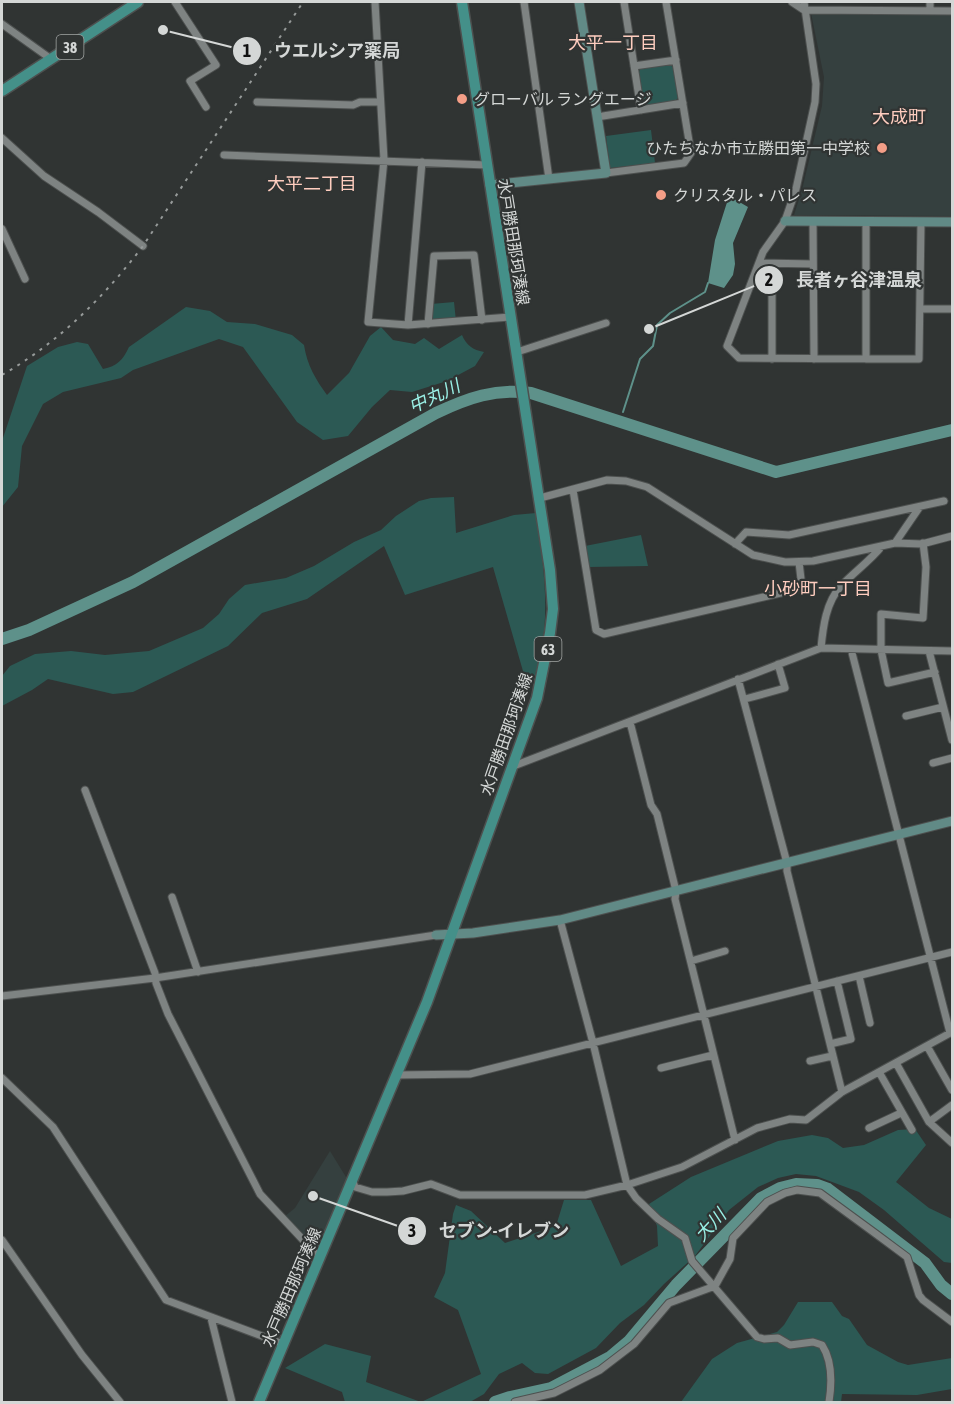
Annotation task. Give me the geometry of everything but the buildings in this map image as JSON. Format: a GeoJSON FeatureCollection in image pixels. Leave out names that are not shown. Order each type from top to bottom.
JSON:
{"type":"FeatureCollection","features":[{"type":"Feature","properties":{"kind":"main road","name":"38"},"geometry":{"type":"LineString","coordinates":[[2,91],[138,2]]}},
{"type":"Feature","properties":{"kind":"main road","name":"水戸勝田那珂湊線"},"geometry":{"type":"LineString","coordinates":[[259,1402],[427,1002],[537,698],[550,633],[552,588],[540,498],[462,2]]}},
{"type":"Feature","properties":{"kind":"street"},"geometry":{"type":"LineString","coordinates":[[175,2],[216,65],[190,81],[206,107]]}},
{"type":"Feature","properties":{"kind":"street"},"geometry":{"type":"LineString","coordinates":[[375,2],[384,160],[368,321],[408,325],[510,317]]}},
{"type":"Feature","properties":{"kind":"street"},"geometry":{"type":"LineString","coordinates":[[524,2],[549,179]]}},
{"type":"Feature","properties":{"kind":"street"},"geometry":{"type":"LineString","coordinates":[[579,2],[606,173]]}},
{"type":"Feature","properties":{"kind":"street"},"geometry":{"type":"LineString","coordinates":[[624,2],[641,110]]}},
{"type":"Feature","properties":{"kind":"street"},"geometry":{"type":"LineString","coordinates":[[490,185],[684,164],[692,153],[666,2]]}},
{"type":"Feature","properties":{"kind":"street"},"geometry":{"type":"LineString","coordinates":[[792,2],[804,10],[952,10]]}},
{"type":"Feature","properties":{"kind":"street"},"geometry":{"type":"LineString","coordinates":[[804,2],[816,84],[815,102],[796,189],[785,221],[763,252],[727,346],[739,358],[919,359],[921,222]]}},
{"type":"Feature","properties":{"kind":"street"},"geometry":{"type":"LineString","coordinates":[[842,2],[842,10]]}},
{"type":"Feature","properties":{"kind":"street"},"geometry":{"type":"LineString","coordinates":[[882,2],[882,10]]}},
{"type":"Feature","properties":{"kind":"street"},"geometry":{"type":"LineString","coordinates":[[930,2],[930,10]]}},
{"type":"Feature","properties":{"kind":"street"},"geometry":{"type":"LineString","coordinates":[[2,24],[51,59]]}},
{"type":"Feature","properties":{"kind":"street"},"geometry":{"type":"LineString","coordinates":[[634,66],[676,60]]}},
{"type":"Feature","properties":{"kind":"street"},"geometry":{"type":"LineString","coordinates":[[257,102],[353,105],[360,102],[380,102]]}},
{"type":"Feature","properties":{"kind":"street"},"geometry":{"type":"LineString","coordinates":[[597,117],[683,103]]}},
{"type":"Feature","properties":{"kind":"street"},"geometry":{"type":"LineString","coordinates":[[2,138],[44,176],[143,246]]}},
{"type":"Feature","properties":{"kind":"street"},"geometry":{"type":"LineString","coordinates":[[224,156],[487,165]]}},
{"type":"Feature","properties":{"kind":"street"},"geometry":{"type":"LineString","coordinates":[[408,325],[422,162]]}},
{"type":"Feature","properties":{"kind":"street"},"geometry":{"type":"LineString","coordinates":[[785,221],[952,222]]}},
{"type":"Feature","properties":{"kind":"street"},"geometry":{"type":"LineString","coordinates":[[813,221],[814,359]]}},
{"type":"Feature","properties":{"kind":"street"},"geometry":{"type":"LineString","coordinates":[[866,222],[866,359]]}},
{"type":"Feature","properties":{"kind":"street"},"geometry":{"type":"LineString","coordinates":[[2,229],[25,279]]}},
{"type":"Feature","properties":{"kind":"street"},"geometry":{"type":"LineString","coordinates":[[428,324],[434,256],[474,255],[482,320]]}},
{"type":"Feature","properties":{"kind":"street"},"geometry":{"type":"LineString","coordinates":[[759,263],[813,264]]}},
{"type":"Feature","properties":{"kind":"street"},"geometry":{"type":"LineString","coordinates":[[772,264],[772,359]]}},
{"type":"Feature","properties":{"kind":"street"},"geometry":{"type":"LineString","coordinates":[[920,309],[952,309]]}},
{"type":"Feature","properties":{"kind":"street"},"geometry":{"type":"LineString","coordinates":[[517,352],[606,322]]}},
{"type":"Feature","properties":{"kind":"street"},"geometry":{"type":"LineString","coordinates":[[540,498],[607,480],[626,481],[646,488],[753,555],[767,559],[799,562],[895,543],[923,543],[952,536]]}},
{"type":"Feature","properties":{"kind":"street"},"geometry":{"type":"LineString","coordinates":[[573,490],[596,630],[604,634],[802,588],[799,562]]}},
{"type":"Feature","properties":{"kind":"street"},"geometry":{"type":"LineString","coordinates":[[735,544],[746,532],[789,536],[944,501]]}},
{"type":"Feature","properties":{"kind":"street"},"geometry":{"type":"LineString","coordinates":[[895,543],[919,507]]}},
{"type":"Feature","properties":{"kind":"street"},"geometry":{"type":"LineString","coordinates":[[923,543],[926,567],[923,618],[881,614],[881,650],[888,683],[935,672]]}},
{"type":"Feature","properties":{"kind":"street"},"geometry":{"type":"LineString","coordinates":[[821,648],[823,624],[839,588],[882,546]]}},
{"type":"Feature","properties":{"kind":"street"},"geometry":{"type":"LineString","coordinates":[[511,766],[821,648],[952,651]]}},
{"type":"Feature","properties":{"kind":"street"},"geometry":{"type":"LineString","coordinates":[[353,1182],[355,1187],[372,1192],[403,1191],[431,1184],[460,1195],[511,1194],[574,1197],[627,1185],[682,1167],[757,1128],[790,1119],[806,1120],[842,1092],[951,1033],[851,649]]}},
{"type":"Feature","properties":{"kind":"street"},"geometry":{"type":"LineString","coordinates":[[929,651],[952,740]]}},
{"type":"Feature","properties":{"kind":"street"},"geometry":{"type":"LineString","coordinates":[[745,699],[785,688],[778,664]]}},
{"type":"Feature","properties":{"kind":"street"},"geometry":{"type":"LineString","coordinates":[[738,679],[787,863],[787,871],[842,1092]]}},
{"type":"Feature","properties":{"kind":"street"},"geometry":{"type":"LineString","coordinates":[[906,716],[943,707]]}},
{"type":"Feature","properties":{"kind":"street"},"geometry":{"type":"LineString","coordinates":[[630,722],[651,805],[657,814],[676,891],[675,899],[735,1140]]}},
{"type":"Feature","properties":{"kind":"street"},"geometry":{"type":"LineString","coordinates":[[933,762],[952,758]]}},
{"type":"Feature","properties":{"kind":"street"},"geometry":{"type":"LineString","coordinates":[[85,790],[173,1023],[260,1194],[320,1258]]}},
{"type":"Feature","properties":{"kind":"street"},"geometry":{"type":"LineString","coordinates":[[2,996],[155,978],[436,935],[473,933],[560,920],[952,821]]}},
{"type":"Feature","properties":{"kind":"street"},"geometry":{"type":"LineString","coordinates":[[172,897],[198,972]]}},
{"type":"Feature","properties":{"kind":"street"},"geometry":{"type":"LineString","coordinates":[[560,920],[593,1043],[627,1185],[636,1198],[658,1219],[685,1238],[693,1262],[760,1339],[778,1338],[790,1346],[813,1342],[822,1345],[828,1358],[832,1380],[829,1402]]}},
{"type":"Feature","properties":{"kind":"street"},"geometry":{"type":"LineString","coordinates":[[691,961],[725,951]]}},
{"type":"Feature","properties":{"kind":"street"},"geometry":{"type":"LineString","coordinates":[[396,1075],[470,1074],[952,952]]}},
{"type":"Feature","properties":{"kind":"street"},"geometry":{"type":"LineString","coordinates":[[859,975],[870,1023]]}},
{"type":"Feature","properties":{"kind":"street"},"geometry":{"type":"LineString","coordinates":[[830,1044],[851,1039],[837,981]]}},
{"type":"Feature","properties":{"kind":"street"},"geometry":{"type":"LineString","coordinates":[[927,1046],[952,1090]]}},
{"type":"Feature","properties":{"kind":"street"},"geometry":{"type":"LineString","coordinates":[[661,1068],[713,1055]]}},
{"type":"Feature","properties":{"kind":"street"},"geometry":{"type":"LineString","coordinates":[[810,1061],[832,1056]]}},
{"type":"Feature","properties":{"kind":"street"},"geometry":{"type":"LineString","coordinates":[[896,1063],[929,1122],[952,1143]]}},
{"type":"Feature","properties":{"kind":"street"},"geometry":{"type":"LineString","coordinates":[[879,1072],[912,1130]]}},
{"type":"Feature","properties":{"kind":"street"},"geometry":{"type":"LineString","coordinates":[[2,1080],[53,1127],[166,1300],[283,1344]]}},
{"type":"Feature","properties":{"kind":"street"},"geometry":{"type":"LineString","coordinates":[[929,1122],[952,1105]]}},
{"type":"Feature","properties":{"kind":"street"},"geometry":{"type":"LineString","coordinates":[[869,1128],[901,1113]]}},
{"type":"Feature","properties":{"kind":"street"},"geometry":{"type":"LineString","coordinates":[[515,1402],[554,1393],[600,1370],[634,1344],[669,1304],[715,1286],[728,1264],[733,1238],[767,1202],[797,1190],[820,1193],[830,1199],[907,1257],[919,1295],[952,1322]]}},
{"type":"Feature","properties":{"kind":"street"},"geometry":{"type":"LineString","coordinates":[[2,1240],[82,1355],[120,1402]]}},
{"type":"Feature","properties":{"kind":"street"},"geometry":{"type":"LineString","coordinates":[[211,1318],[232,1402]]}},
{"type":"Feature","properties":{"kind":"shaded area","name":"ひたちなか市立勝田第一中学校"},"geometry":{"type":"Polygon","coordinates":[[[811,13],[952,14],[952,216],[794,215],[822,106],[824,77],[811,13]]]}},
{"type":"Feature","properties":{"kind":"shaded area"},"geometry":{"type":"Polygon","coordinates":[[[669,64],[674,68],[678,98],[675,101],[648,106],[643,103],[640,68],[669,64]]]}},
{"type":"Feature","properties":{"kind":"shaded area"},"geometry":{"type":"Polygon","coordinates":[[[651,130],[655,163],[610,168],[606,136],[651,130]]]}},
{"type":"Feature","properties":{"kind":"shaded area"},"geometry":{"type":"Polygon","coordinates":[[[729,196],[748,207],[733,243],[735,264],[733,275],[724,288],[708,283],[715,240],[729,196]]]}},
{"type":"Feature","properties":{"kind":"shaded area"},"geometry":{"type":"Polygon","coordinates":[[[454,302],[456,321],[430,323],[431,304],[454,302]]]}},
{"type":"Feature","properties":{"kind":"shaded area"},"geometry":{"type":"Polygon","coordinates":[[[186,307],[210,311],[227,322],[255,324],[292,335],[304,345],[312,372],[327,395],[349,373],[370,336],[381,327],[393,340],[415,344],[424,338],[439,349],[462,335],[470,347],[484,352],[475,366],[447,381],[412,392],[390,390],[372,407],[348,436],[323,440],[297,422],[243,347],[219,339],[133,370],[121,378],[63,392],[43,404],[22,446],[18,487],[2,507],[2,441],[27,366],[58,347],[77,342],[88,344],[103,369],[108,368],[119,362],[129,347],[186,307]]]}},
{"type":"Feature","properties":{"kind":"shaded area"},"geometry":{"type":"Polygon","coordinates":[[[454,497],[456,533],[514,515],[536,513],[544,581],[545,625],[537,669],[529,692],[493,567],[405,595],[384,546],[307,599],[262,613],[228,646],[133,692],[113,694],[48,679],[2,706],[2,676],[10,666],[35,654],[71,651],[105,655],[149,651],[203,628],[245,585],[286,578],[314,566],[354,542],[381,530],[396,516],[419,501],[454,497]]]}},
{"type":"Feature","properties":{"kind":"shaded area"},"geometry":{"type":"Polygon","coordinates":[[[641,535],[648,566],[589,567],[585,546],[641,535]]]}},
{"type":"Feature","properties":{"kind":"shaded area"},"geometry":{"type":"Polygon","coordinates":[[[915,1129],[926,1145],[896,1182],[929,1208],[952,1219],[952,1263],[944,1262],[884,1210],[859,1192],[816,1176],[796,1174],[778,1178],[758,1187],[729,1210],[695,1256],[644,1305],[620,1323],[596,1348],[548,1374],[535,1373],[522,1363],[499,1374],[484,1394],[470,1402],[421,1402],[481,1374],[458,1310],[434,1297],[445,1273],[456,1205],[471,1211],[505,1243],[556,1226],[564,1200],[591,1200],[621,1266],[658,1246],[657,1226],[649,1204],[691,1177],[778,1141],[812,1135],[828,1138],[843,1148],[864,1145],[898,1130],[915,1129]]]}},
{"type":"Feature","properties":{"kind":"shaded area"},"geometry":{"type":"Polygon","coordinates":[[[330,1151],[349,1182],[319,1251],[284,1217],[295,1208],[330,1151]]]}},
{"type":"Feature","properties":{"kind":"shaded area"},"geometry":{"type":"Polygon","coordinates":[[[798,1302],[832,1302],[842,1316],[849,1319],[867,1345],[898,1362],[908,1365],[952,1358],[952,1389],[917,1395],[842,1394],[841,1402],[681,1402],[712,1359],[737,1343],[777,1332],[798,1302]]]}},
{"type":"Feature","properties":{"kind":"shaded area"},"geometry":{"type":"Polygon","coordinates":[[[325,1344],[371,1356],[366,1382],[421,1402],[345,1402],[342,1392],[285,1368],[325,1344]]]}},
{"type":"Feature","properties":{"kind":"waterway"},"geometry":{"type":"LineString","coordinates":[[623,412],[640,359],[653,346],[657,325],[670,313],[705,292],[708,283]]}},
{"type":"Feature","properties":{"kind":"waterway","name":"中丸川"},"geometry":{"type":"LineString","coordinates":[[2,639],[29,630],[133,582],[436,413],[482,395],[505,392],[531,393],[776,472],[952,430]]}},
{"type":"Feature","properties":{"kind":"waterway","name":"大川"},"geometry":{"type":"LineString","coordinates":[[495,1402],[551,1388],[610,1357],[629,1341],[676,1285],[761,1198],[780,1188],[796,1184],[817,1185],[828,1189],[925,1263],[941,1285],[952,1294]]}},
{"type":"Feature","properties":{"kind":"railway"},"geometry":{"type":"LineString","coordinates":[[2,375],[42,348],[79,318],[128,265],[143,246],[303,2]]}},
{"type":"Feature","properties":{"kind":"place","name":"ウエルシア薬局"},"geometry":{"type":"Point","coordinates":[163,30]}},
{"type":"Feature","properties":{"kind":"place","name":"グローバル ラングエージ"},"geometry":{"type":"Point","coordinates":[462,99]}},
{"type":"Feature","properties":{"kind":"place","name":"ひたちなか市立勝田第一中学校"},"geometry":{"type":"Point","coordinates":[882,148]}},
{"type":"Feature","properties":{"kind":"place","name":"クリスタル・パレス"},"geometry":{"type":"Point","coordinates":[661,195]}},
{"type":"Feature","properties":{"kind":"place","name":"長者ヶ谷津温泉"},"geometry":{"type":"Point","coordinates":[649,329]}},
{"type":"Feature","properties":{"kind":"place","name":"セブン-イレブン"},"geometry":{"type":"Point","coordinates":[313,1196]}},
{"type":"Feature","properties":{"kind":"district","name":"大平一丁目"},"geometry":{"type":"Point","coordinates":[613,42]}},
{"type":"Feature","properties":{"kind":"district","name":"大成町"},"geometry":{"type":"Point","coordinates":[899,116]}},
{"type":"Feature","properties":{"kind":"district","name":"大平二丁目"},"geometry":{"type":"Point","coordinates":[312,183]}},
{"type":"Feature","properties":{"kind":"district","name":"小砂町一丁目"},"geometry":{"type":"Point","coordinates":[818,588]}}]}
